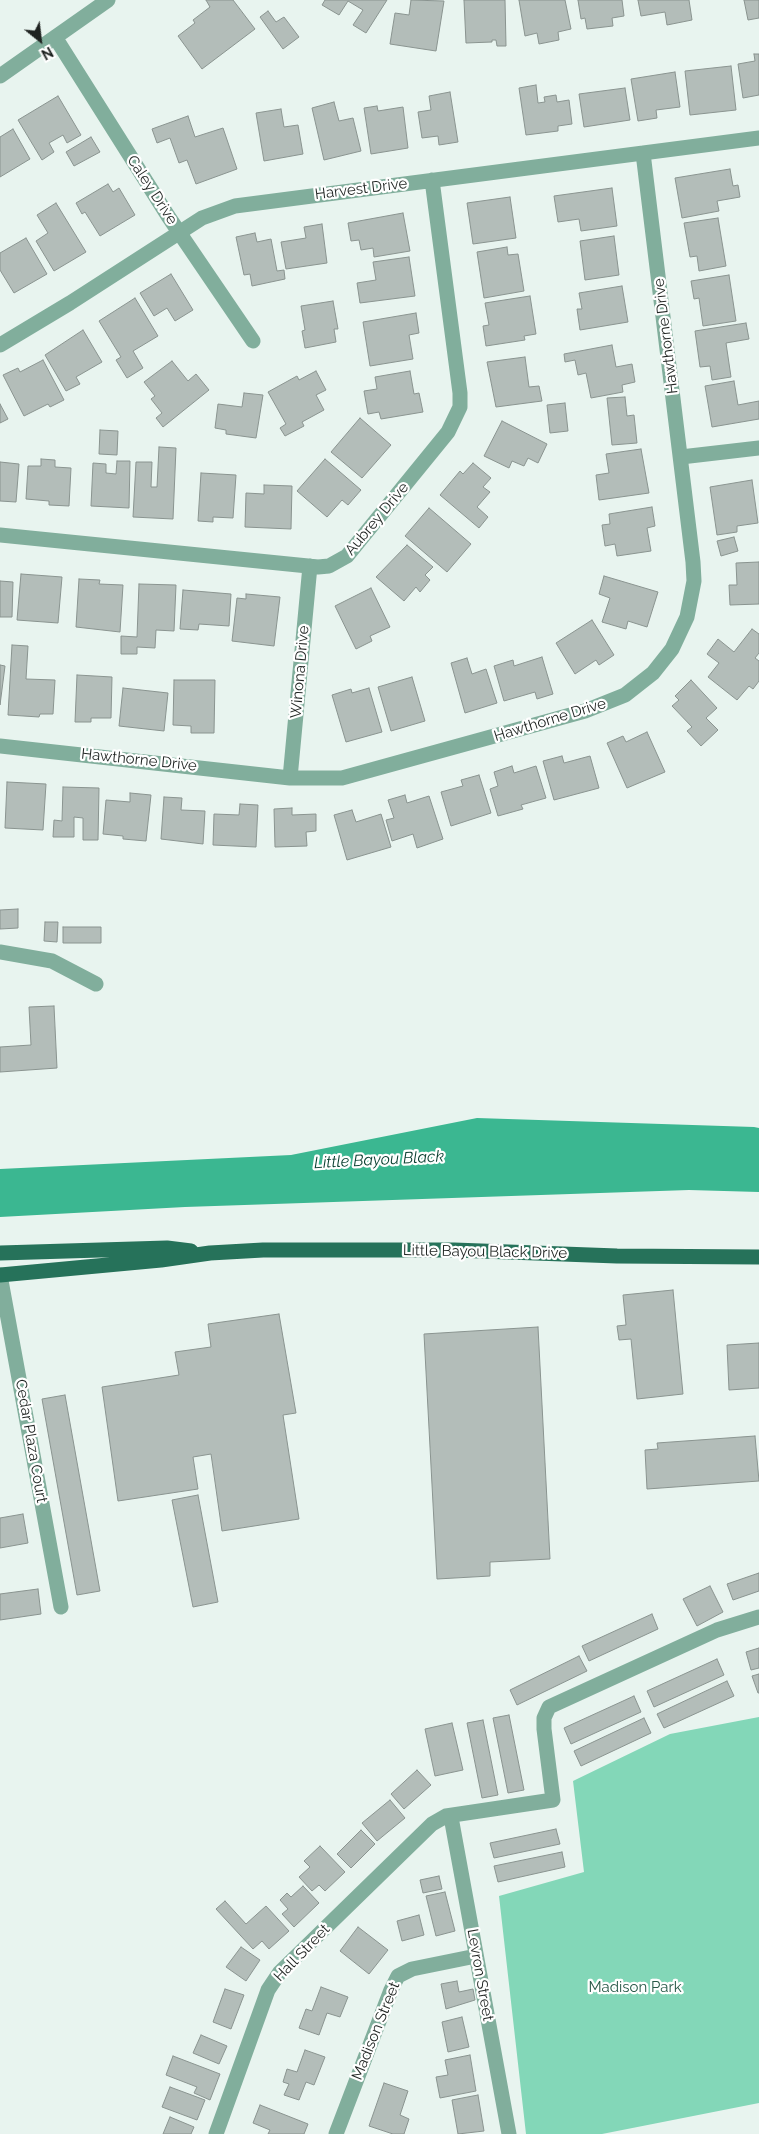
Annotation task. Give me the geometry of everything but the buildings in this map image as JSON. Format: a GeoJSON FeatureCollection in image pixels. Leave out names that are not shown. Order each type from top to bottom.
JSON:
{"type":"FeatureCollection","features":[{"type":"Feature","properties":{"kind":"main road","name":"Little Bayou Black Drive"},"geometry":{"type":"LineString","coordinates":[[0,1253],[168,1248],[210,1253]]}},
{"type":"Feature","properties":{"kind":"main road","name":"Little Bayou Black Drive"},"geometry":{"type":"LineString","coordinates":[[0,1275],[161,1260],[210,1253],[263,1250],[454,1250],[617,1256],[759,1257]]}},
{"type":"Feature","properties":{"kind":"street"},"geometry":{"type":"LineString","coordinates":[[0,76],[108,0]]}},
{"type":"Feature","properties":{"kind":"street","name":"Caley Drive"},"geometry":{"type":"LineString","coordinates":[[55,37],[180,233],[253,341]]}},
{"type":"Feature","properties":{"kind":"street","name":"Harvest Drive"},"geometry":{"type":"LineString","coordinates":[[0,344],[70,303],[202,218],[235,206],[759,138]]}},
{"type":"Feature","properties":{"kind":"street","name":"Hawthorne Drive"},"geometry":{"type":"LineString","coordinates":[[0,746],[290,778],[329,779],[358,775],[585,711],[612,702],[640,685],[653,673],[672,649],[687,617],[691,599],[693,562],[644,153]]}},
{"type":"Feature","properties":{"kind":"street","name":"Aubrey Drive"},"geometry":{"type":"LineString","coordinates":[[0,535],[310,566],[329,566],[347,556],[448,432],[460,406],[460,393],[432,180]]}},
{"type":"Feature","properties":{"kind":"street"},"geometry":{"type":"LineString","coordinates":[[680,457],[759,448]]}},
{"type":"Feature","properties":{"kind":"street","name":"Winona Drive"},"geometry":{"type":"LineString","coordinates":[[290,778],[310,566]]}},
{"type":"Feature","properties":{"kind":"street"},"geometry":{"type":"LineString","coordinates":[[0,952],[52,961],[96,984]]}},
{"type":"Feature","properties":{"kind":"street","name":"Cedar Plaza Court"},"geometry":{"type":"LineString","coordinates":[[0,1275],[61,1607]]}},
{"type":"Feature","properties":{"kind":"street","name":"Hall Street"},"geometry":{"type":"LineString","coordinates":[[216,2134],[268,1990],[280,1972],[432,1824],[446,1816],[553,1800],[544,1728],[544,1718],[549,1707],[717,1630],[759,1617]]}},
{"type":"Feature","properties":{"kind":"street","name":"Levron Street"},"geometry":{"type":"LineString","coordinates":[[451,1816],[509,2134]]}},
{"type":"Feature","properties":{"kind":"street","name":"Madison Street"},"geometry":{"type":"LineString","coordinates":[[336,2134],[398,1976],[412,1968],[476,1956]]}},
{"type":"Feature","properties":{"kind":"green space","name":"Madison Park"},"geometry":{"type":"Polygon","coordinates":[[[759,1717],[759,2103],[602,2134],[526,2134],[499,1896],[584,1872],[573,1781],[670,1734],[759,1717]]]}},
{"type":"Feature","properties":{"kind":"water","name":"Little Bayou Black"},"geometry":{"type":"Polygon","coordinates":[[[477,1118],[759,1128],[759,1192],[689,1190],[185,1207],[0,1217],[0,1169],[291,1155],[477,1118]]]}}]}
